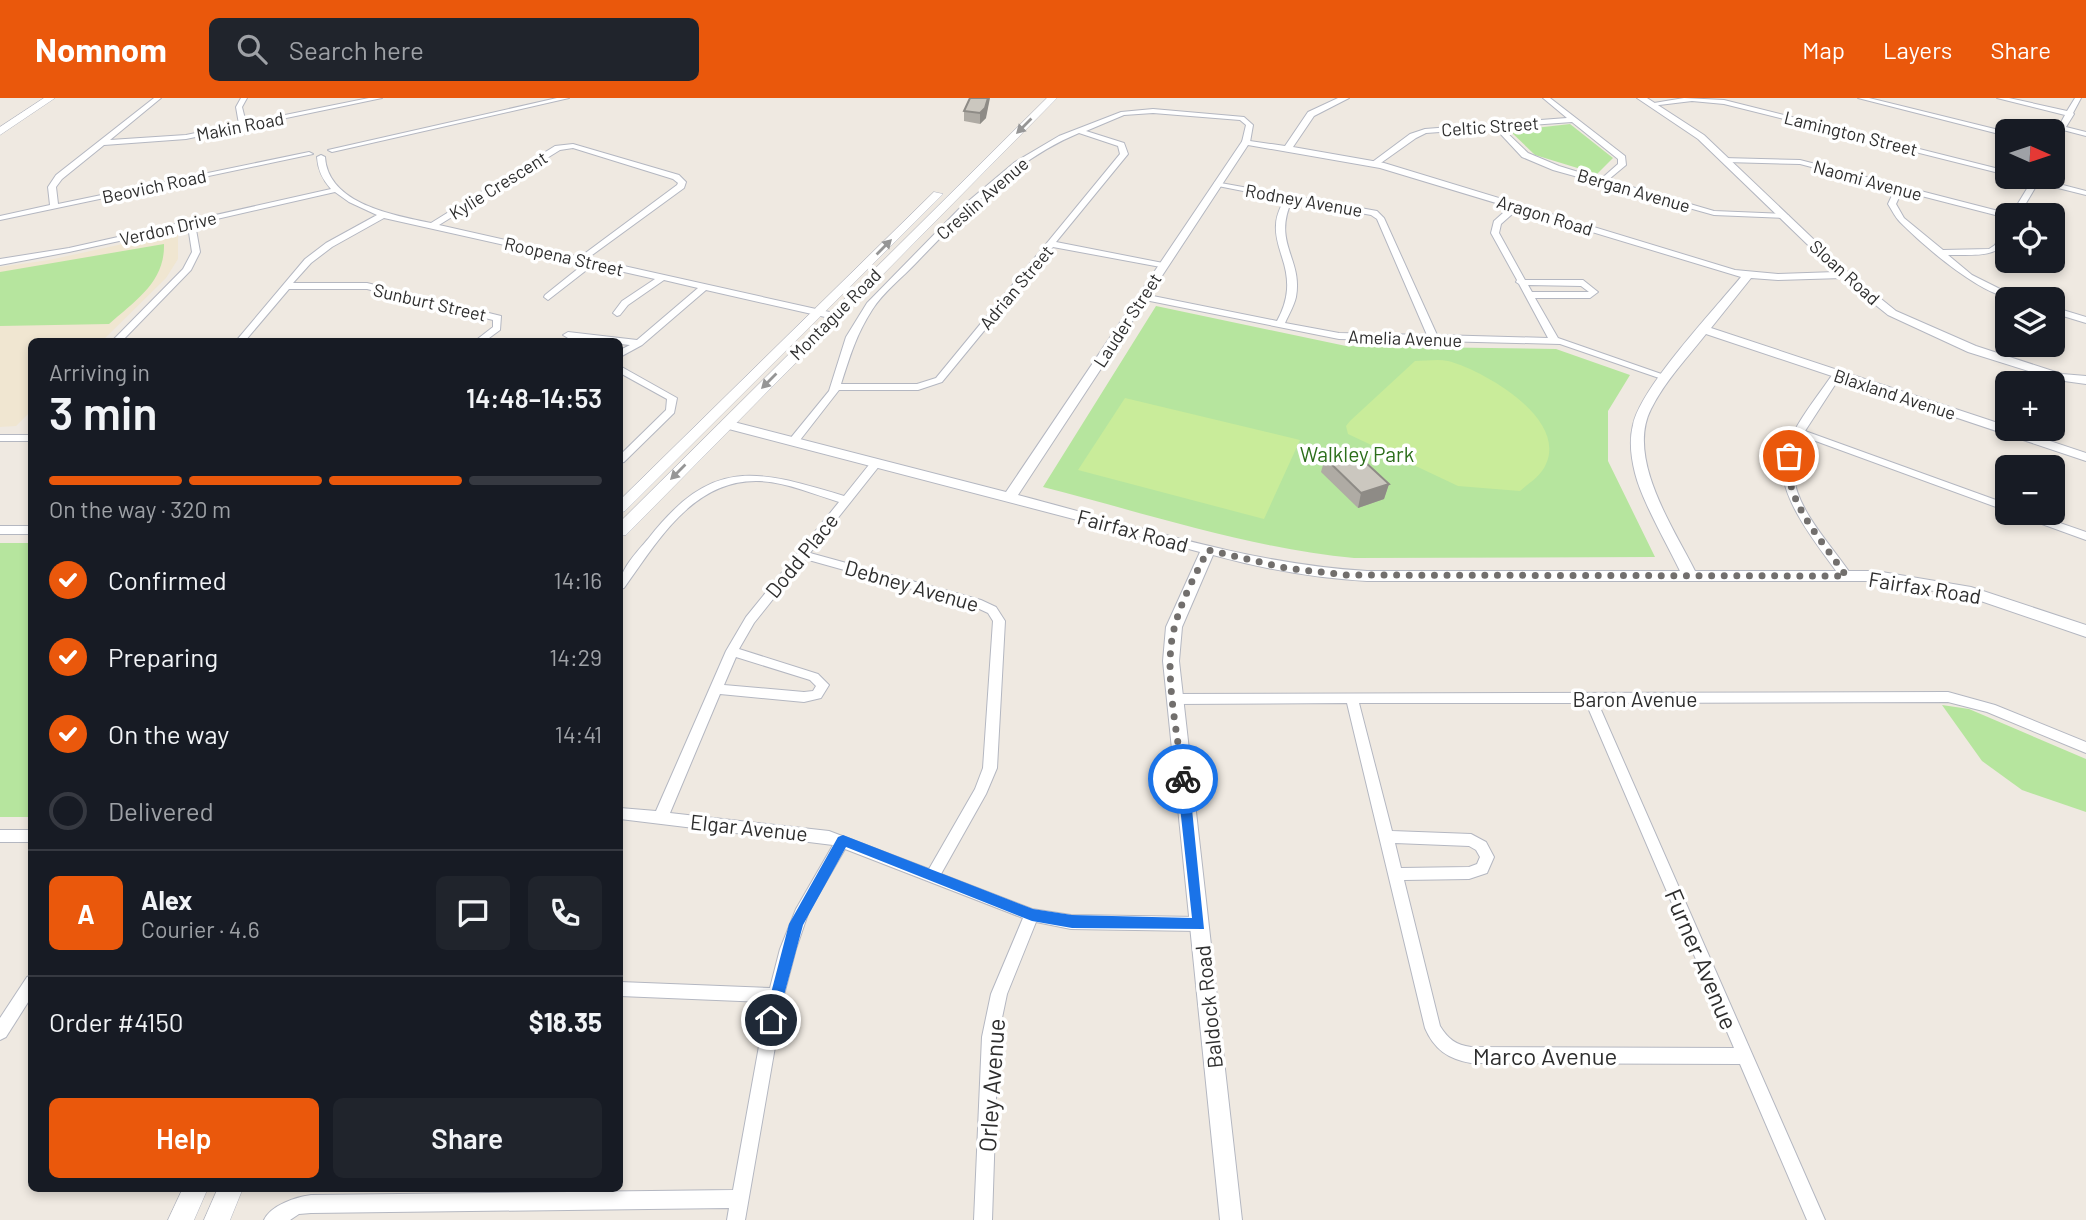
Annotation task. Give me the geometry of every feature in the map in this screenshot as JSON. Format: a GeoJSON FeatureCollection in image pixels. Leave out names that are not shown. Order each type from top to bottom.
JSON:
{"type":"FeatureCollection","features":[{"type":"Feature","properties":{"kind":"main road"},"geometry":{"type":"LineString","coordinates":[[0,132],[50,98]]}},
{"type":"Feature","properties":{"kind":"main road","name":"Montague Road"},"geometry":{"type":"LineString","coordinates":[[623,505],[1036,98]]}},
{"type":"Feature","properties":{"kind":"main road","name":"Montague Road"},"geometry":{"type":"LineString","coordinates":[[623,528],[1052,98]]}},
{"type":"Feature","properties":{"kind":"main road"},"geometry":{"type":"LineString","coordinates":[[710,419],[726,424]]}},
{"type":"Feature","properties":{"kind":"main road"},"geometry":{"type":"LineString","coordinates":[[181,1220],[194,1192]]}},
{"type":"Feature","properties":{"kind":"main road"},"geometry":{"type":"LineString","coordinates":[[217,1220],[230,1192]]}},
{"type":"Feature","properties":{"kind":"street"},"geometry":{"type":"LineString","coordinates":[[54,207],[52,187],[59,177],[158,98]]}},
{"type":"Feature","properties":{"kind":"street"},"geometry":{"type":"LineString","coordinates":[[243,125],[239,107],[244,98]]}},
{"type":"Feature","properties":{"kind":"street","name":"Makin Road"},"geometry":{"type":"LineString","coordinates":[[100,143],[152,142],[379,98]]}},
{"type":"Feature","properties":{"kind":"street"},"geometry":{"type":"LineString","coordinates":[[514,98],[522,108]]}},
{"type":"Feature","properties":{"kind":"street"},"geometry":{"type":"LineString","coordinates":[[309,154],[321,157],[332,150],[566,98]]}},
{"type":"Feature","properties":{"kind":"street"},"geometry":{"type":"LineString","coordinates":[[1287,149],[1313,112],[1345,98]]}},
{"type":"Feature","properties":{"kind":"street"},"geometry":{"type":"LineString","coordinates":[[1546,98],[1623,160],[1603,181]]}},
{"type":"Feature","properties":{"kind":"street"},"geometry":{"type":"LineString","coordinates":[[1741,106],[1749,98]]}},
{"type":"Feature","properties":{"kind":"street"},"geometry":{"type":"LineString","coordinates":[[1861,98],[1995,131]]}},
{"type":"Feature","properties":{"kind":"street"},"geometry":{"type":"LineString","coordinates":[[2000,98],[2071,114]]}},
{"type":"Feature","properties":{"kind":"street"},"geometry":{"type":"LineString","coordinates":[[2065,123],[2078,98]]}},
{"type":"Feature","properties":{"kind":"street","name":"Lamington Street"},"geometry":{"type":"LineString","coordinates":[[1646,101],[1685,99],[1741,106],[1995,170]]}},
{"type":"Feature","properties":{"kind":"street","name":"Sloan Road"},"geometry":{"type":"LineString","coordinates":[[1646,101],[1695,131],[1845,275],[1892,313],[1935,334],[2053,374],[2086,380]]}},
{"type":"Feature","properties":{"kind":"street","name":"Creslin Avenue"},"geometry":{"type":"LineString","coordinates":[[793,442],[836,387],[851,337],[870,305],[962,211],[1037,151],[1123,113],[1183,113],[1245,120],[1250,128],[1246,142]]}},
{"type":"Feature","properties":{"kind":"street","name":"Celtic Street"},"geometry":{"type":"LineString","coordinates":[[1375,163],[1422,132],[1573,120]]}},
{"type":"Feature","properties":{"kind":"street","name":"Bergan Avenue"},"geometry":{"type":"LineString","coordinates":[[1498,128],[1531,158],[1603,181],[1714,213],[1785,216]]}},
{"type":"Feature","properties":{"kind":"street"},"geometry":{"type":"LineString","coordinates":[[2065,129],[2086,134]]}},
{"type":"Feature","properties":{"kind":"street","name":"Adrian Street"},"geometry":{"type":"LineString","coordinates":[[836,387],[918,387],[939,380],[1125,152],[1117,144],[1079,131]]}},
{"type":"Feature","properties":{"kind":"street","name":"Aragon Road"},"geometry":{"type":"LineString","coordinates":[[1246,142],[1375,163],[1748,275],[1845,275]]}},
{"type":"Feature","properties":{"kind":"street","name":"Lauder Street"},"geometry":{"type":"LineString","coordinates":[[1009,498],[1246,142]]}},
{"type":"Feature","properties":{"kind":"street","name":"Kylie Crescent"},"geometry":{"type":"LineString","coordinates":[[432,226],[558,148],[573,146],[676,177],[682,182],[681,186],[581,260]]}},
{"type":"Feature","properties":{"kind":"street"},"geometry":{"type":"LineString","coordinates":[[309,154],[322,148],[332,150]]}},
{"type":"Feature","properties":{"kind":"street","name":"Beovich Road"},"geometry":{"type":"LineString","coordinates":[[0,218],[309,154]]}},
{"type":"Feature","properties":{"kind":"street"},"geometry":{"type":"LineString","coordinates":[[321,157],[322,168],[336,190]]}},
{"type":"Feature","properties":{"kind":"street","name":"Naomi Avenue"},"geometry":{"type":"LineString","coordinates":[[1726,160],[1792,161],[1995,213]]}},
{"type":"Feature","properties":{"kind":"street","name":"Rodney Avenue"},"geometry":{"type":"LineString","coordinates":[[1218,184],[1364,209],[1377,215],[1434,340]]}},
{"type":"Feature","properties":{"kind":"street"},"geometry":{"type":"LineString","coordinates":[[2065,187],[2086,192]]}},
{"type":"Feature","properties":{"kind":"street"},"geometry":{"type":"LineString","coordinates":[[1899,188],[1892,199],[1892,208],[1976,282],[1995,290]]}},
{"type":"Feature","properties":{"kind":"street","name":"Roopena Street"},"geometry":{"type":"LineString","coordinates":[[336,190],[383,215],[834,316]]}},
{"type":"Feature","properties":{"kind":"street","name":"Verdon Drive"},"geometry":{"type":"LineString","coordinates":[[0,262],[69,250],[336,190]]}},
{"type":"Feature","properties":{"kind":"street"},"geometry":{"type":"LineString","coordinates":[[1279,325],[1292,293],[1278,226],[1280,214],[1289,197]]}},
{"type":"Feature","properties":{"kind":"street"},"geometry":{"type":"LineString","coordinates":[[1516,206],[1497,223],[1494,231],[1553,340]]}},
{"type":"Feature","properties":{"kind":"street"},"geometry":{"type":"LineString","coordinates":[[243,338],[308,261],[329,245],[383,215]]}},
{"type":"Feature","properties":{"kind":"street"},"geometry":{"type":"LineString","coordinates":[[120,338],[187,270],[196,252],[191,222]]}},
{"type":"Feature","properties":{"kind":"street"},"geometry":{"type":"LineString","coordinates":[[1052,244],[1163,266]]}},
{"type":"Feature","properties":{"kind":"street"},"geometry":{"type":"LineString","coordinates":[[1940,253],[1995,249]]}},
{"type":"Feature","properties":{"kind":"street"},"geometry":{"type":"LineString","coordinates":[[548,297],[591,262]]}},
{"type":"Feature","properties":{"kind":"street"},"geometry":{"type":"LineString","coordinates":[[1690,576],[1648,492],[1638,465],[1638,438],[1644,410],[1665,377],[1748,275]]}},
{"type":"Feature","properties":{"kind":"street"},"geometry":{"type":"LineString","coordinates":[[617,313],[625,303],[662,278]]}},
{"type":"Feature","properties":{"kind":"street"},"geometry":{"type":"LineString","coordinates":[[1520,282],[1583,283],[1590,286],[1594,292],[1590,295],[1528,295]]}},
{"type":"Feature","properties":{"kind":"street","name":"Sunburt Street"},"geometry":{"type":"LineString","coordinates":[[287,286],[380,288],[498,318],[497,328],[483,338]]}},
{"type":"Feature","properties":{"kind":"street"},"geometry":{"type":"LineString","coordinates":[[623,352],[639,344],[704,287]]}},
{"type":"Feature","properties":{"kind":"street","name":"Amelia Avenue"},"geometry":{"type":"LineString","coordinates":[[1143,297],[1348,337],[1553,340],[1665,377]]}},
{"type":"Feature","properties":{"kind":"street"},"geometry":{"type":"LineString","coordinates":[[2065,314],[2086,320]]}},
{"type":"Feature","properties":{"kind":"street","name":"Blaxland Avenue"},"geometry":{"type":"LineString","coordinates":[[1705,330],[2086,457]]}},
{"type":"Feature","properties":{"kind":"street"},"geometry":{"type":"LineString","coordinates":[[568,335],[592,338]]}},
{"type":"Feature","properties":{"kind":"street"},"geometry":{"type":"LineString","coordinates":[[623,342],[639,344]]}},
{"type":"Feature","properties":{"kind":"street"},"geometry":{"type":"LineString","coordinates":[[623,371],[672,398],[671,411],[623,457]]}},
{"type":"Feature","properties":{"kind":"street"},"geometry":{"type":"LineString","coordinates":[[1837,374],[1789,456],[1787,474],[1790,488],[1846,576]]}},
{"type":"Feature","properties":{"kind":"street","name":"Fairfax Road"},"geometry":{"type":"LineString","coordinates":[[726,424],[1286,568],[1346,575],[1898,578],[2004,601],[2086,631]]}},
{"type":"Feature","properties":{"kind":"street"},"geometry":{"type":"LineString","coordinates":[[1802,433],[1995,504]]}},
{"type":"Feature","properties":{"kind":"street"},"geometry":{"type":"LineString","coordinates":[[0,438],[26,438]]}},
{"type":"Feature","properties":{"kind":"street","name":"Dodd Place"},"geometry":{"type":"LineString","coordinates":[[661,817],[732,651],[756,611],[876,463]]}},
{"type":"Feature","properties":{"kind":"street"},"geometry":{"type":"LineString","coordinates":[[623,581],[691,498],[722,482],[765,479],[846,500]]}},
{"type":"Feature","properties":{"kind":"street"},"geometry":{"type":"LineString","coordinates":[[2055,525],[2086,536]]}},
{"type":"Feature","properties":{"kind":"street"},"geometry":{"type":"LineString","coordinates":[[0,530],[28,530]]}},
{"type":"Feature","properties":{"kind":"street","name":"Baldock Road"},"geometry":{"type":"LineString","coordinates":[[1208,550],[1174,627],[1171,661],[1231,1220]]}},
{"type":"Feature","properties":{"kind":"street","name":"Debney Avenue"},"geometry":{"type":"LineString","coordinates":[[802,554],[977,603],[992,610],[999,621],[990,768],[981,790],[933,875]]}},
{"type":"Feature","properties":{"kind":"street"},"geometry":{"type":"LineString","coordinates":[[716,689],[804,696],[817,695],[823,690],[823,685],[814,677],[732,651]]}},
{"type":"Feature","properties":{"kind":"street","name":"Baron Avenue"},"geometry":{"type":"LineString","coordinates":[[1174,699],[1948,697],[1990,708],[2086,748]]}},
{"type":"Feature","properties":{"kind":"street","name":"Furner Avenue"},"geometry":{"type":"LineString","coordinates":[[1590,698],[1816,1220]]}},
{"type":"Feature","properties":{"kind":"street","name":"Marco Avenue"},"geometry":{"type":"LineString","coordinates":[[1352,699],[1433,1028],[1442,1043],[1454,1052],[1471,1055],[1744,1056]]}},
{"type":"Feature","properties":{"kind":"street","name":"Elgar Avenue"},"geometry":{"type":"LineString","coordinates":[[623,813],[804,832],[843,841],[1032,915],[1091,923],[1199,924]]}},
{"type":"Feature","properties":{"kind":"street"},"geometry":{"type":"LineString","coordinates":[[0,836],[28,836]]}},
{"type":"Feature","properties":{"kind":"street"},"geometry":{"type":"LineString","coordinates":[[1386,837],[1471,840],[1481,846],[1487,857],[1482,869],[1469,873],[1394,874]]}},
{"type":"Feature","properties":{"kind":"street"},"geometry":{"type":"LineString","coordinates":[[736,1220],[776,995],[796,924],[843,841]]}},
{"type":"Feature","properties":{"kind":"street","name":"Orley Avenue"},"geometry":{"type":"LineString","coordinates":[[984,1220],[990,1037],[999,994],[1032,915]]}},
{"type":"Feature","properties":{"kind":"street"},"geometry":{"type":"LineString","coordinates":[[0,1032],[28,988]]}},
{"type":"Feature","properties":{"kind":"street"},"geometry":{"type":"LineString","coordinates":[[623,989],[776,995]]}},
{"type":"Feature","properties":{"kind":"street"},"geometry":{"type":"LineString","coordinates":[[273,1220],[297,1206],[311,1204],[739,1199]]}},
{"type":"Feature","properties":{"kind":"shaded area"},"geometry":{"type":"Polygon","coordinates":[[[178,232],[178,259],[166,278],[105,338],[28,338],[28,414],[16,426],[0,427],[0,267],[49,260],[178,232]]]}},
{"type":"Feature","properties":{"kind":"green space"},"geometry":{"type":"Polygon","coordinates":[[[1570,124],[1613,158],[1597,174],[1535,155],[1510,131],[1570,124]]]}},
{"type":"Feature","properties":{"kind":"green space"},"geometry":{"type":"Polygon","coordinates":[[[164,244],[160,269],[154,280],[139,298],[109,324],[0,326],[0,272],[164,244]]]}},
{"type":"Feature","properties":{"kind":"green space","name":"Walkley Park"},"geometry":{"type":"Polygon","coordinates":[[[1156,306],[1346,346],[1556,349],[1630,375],[1608,411],[1608,461],[1655,557],[1354,558],[1236,538],[1043,487],[1156,306]]]}},
{"type":"Feature","properties":{"kind":"green space"},"geometry":{"type":"Polygon","coordinates":[[[1444,360],[1463,366],[1500,385],[1518,399],[1544,430],[1549,447],[1546,464],[1538,476],[1520,491],[1458,486],[1348,434],[1346,426],[1350,421],[1415,361],[1444,360]]]}},
{"type":"Feature","properties":{"kind":"green space"},"geometry":{"type":"Polygon","coordinates":[[[1125,398],[1300,440],[1264,519],[1078,470],[1125,398]]]}},
{"type":"Feature","properties":{"kind":"green space"},"geometry":{"type":"Polygon","coordinates":[[[0,543],[28,543],[28,817],[0,817],[0,543]]]}},
{"type":"Feature","properties":{"kind":"green space"},"geometry":{"type":"Polygon","coordinates":[[[1942,705],[1969,709],[2086,759],[2086,812],[2022,790],[1982,761],[1942,705]]]}},
{"type":"Feature","properties":{"kind":"building"},"geometry":{"type":"Polygon","coordinates":[[[970,98],[988,98],[980,113],[964,111],[970,98]]]}},
{"type":"Feature","properties":{"kind":"building"},"geometry":{"type":"Polygon","coordinates":[[[1351,449],[1389,484],[1361,493],[1325,458],[1351,449]]]}},
{"type":"Feature","properties":{"kind":"way so far"},"geometry":{"type":"LineString","coordinates":[[1183,779],[1171,661],[1172,637],[1188,591],[1208,550],[1268,565],[1316,573],[1367,576],[1846,576],[1790,488],[1787,474],[1789,456]]}},
{"type":"Feature","properties":{"kind":"route"},"geometry":{"type":"LineString","coordinates":[[771,1020],[796,924],[843,841],[1032,915],[1072,922],[1199,924],[1183,779]]}}]}
